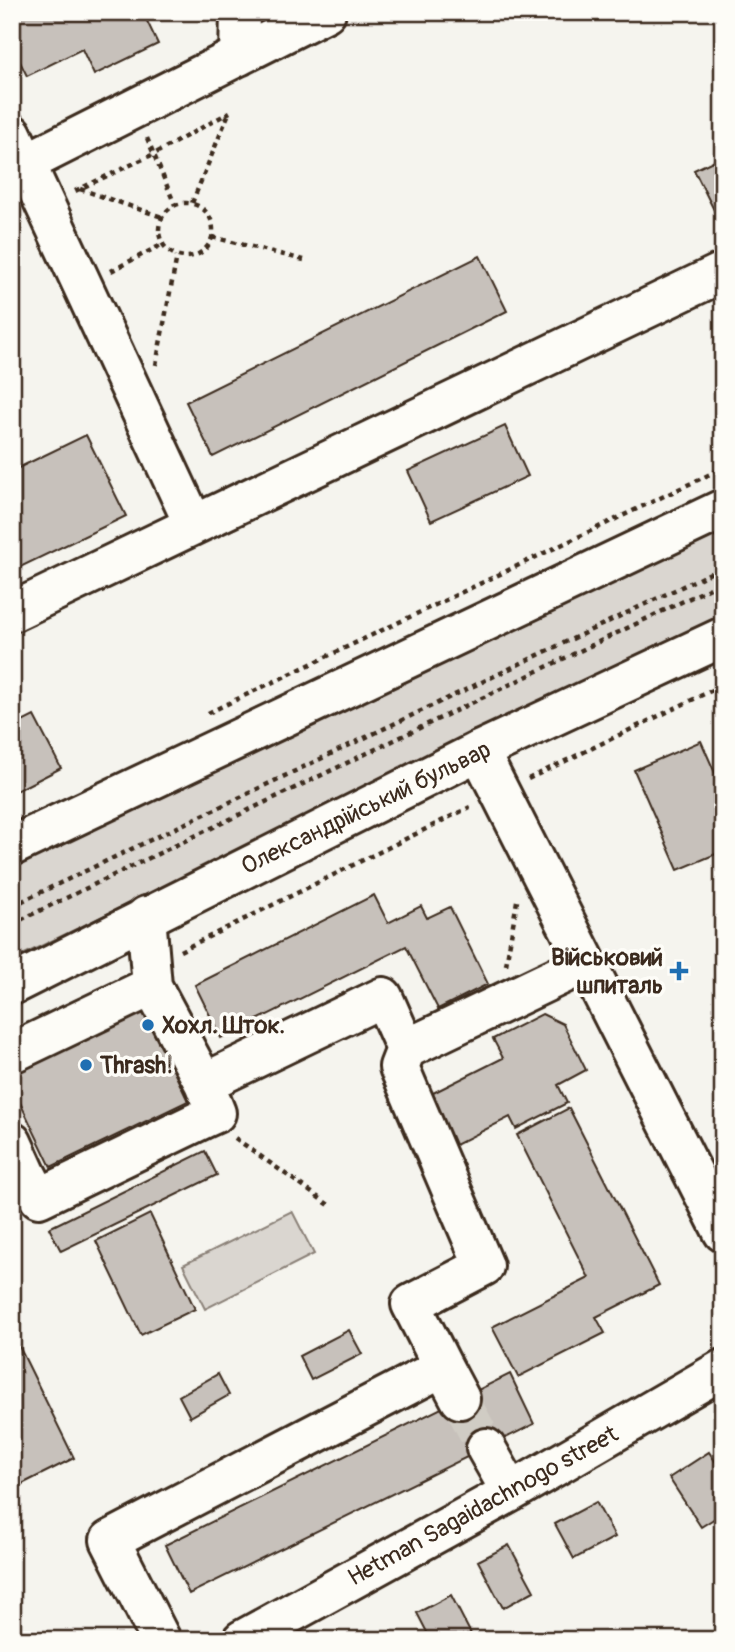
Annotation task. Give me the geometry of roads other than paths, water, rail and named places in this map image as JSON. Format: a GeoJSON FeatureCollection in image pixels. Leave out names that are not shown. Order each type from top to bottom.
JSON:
{"type":"FeatureCollection","features":[{"type":"Feature","properties":{"kind":"main road"},"geometry":{"type":"LineString","coordinates":[[239,56],[240,12]]}},
{"type":"Feature","properties":{"kind":"main road"},"geometry":{"type":"LineString","coordinates":[[194,525],[84,286],[63,197],[17,155],[134,108],[326,12]]}},
{"type":"Feature","properties":{"kind":"main road"},"geometry":{"type":"LineString","coordinates":[[12,612],[723,272]]}},
{"type":"Feature","properties":{"kind":"main road"},"geometry":{"type":"LineString","coordinates":[[12,846],[723,509]]}},
{"type":"Feature","properties":{"kind":"main road","name":"Олександрійський бульвар"},"geometry":{"type":"LineString","coordinates":[[12,985],[479,751],[723,637]]}},
{"type":"Feature","properties":{"kind":"main road"},"geometry":{"type":"LineString","coordinates":[[479,751],[723,1232]]}},
{"type":"Feature","properties":{"kind":"main road"},"geometry":{"type":"LineString","coordinates":[[146,916],[152,986],[204,1100]]}},
{"type":"Feature","properties":{"kind":"main road"},"geometry":{"type":"LineString","coordinates":[[405,1049],[586,963]]}},
{"type":"Feature","properties":{"kind":"main road"},"geometry":{"type":"LineString","coordinates":[[12,1053],[152,986]]}},
{"type":"Feature","properties":{"kind":"main road"},"geometry":{"type":"LineString","coordinates":[[17,1165],[39,1198],[383,997],[405,1049],[399,1067],[458,1211],[484,1266],[411,1304],[452,1383],[110,1540],[162,1640]]}},
{"type":"Feature","properties":{"kind":"main road","name":"Hetman Sagaidachnogo street"},"geometry":{"type":"LineString","coordinates":[[242,1640],[511,1492],[723,1369]]}},
{"type":"Feature","properties":{"kind":"main road"},"geometry":{"type":"LineString","coordinates":[[486,1448],[511,1492]]}},
{"type":"Feature","properties":{"kind":"tunnel"},"geometry":{"type":"LineString","coordinates":[[460,1399],[486,1448]]}},
{"type":"Feature","properties":{"kind":"place","name":"Військовий шпиталь"},"geometry":{"type":"Point","coordinates":[679,971]}},
{"type":"Feature","properties":{"kind":"place","name":"Хохл. Шток."},"geometry":{"type":"Point","coordinates":[148,1025]}},
{"type":"Feature","properties":{"kind":"place","name":"Thrash!"},"geometry":{"type":"Point","coordinates":[86,1065]}}]}
